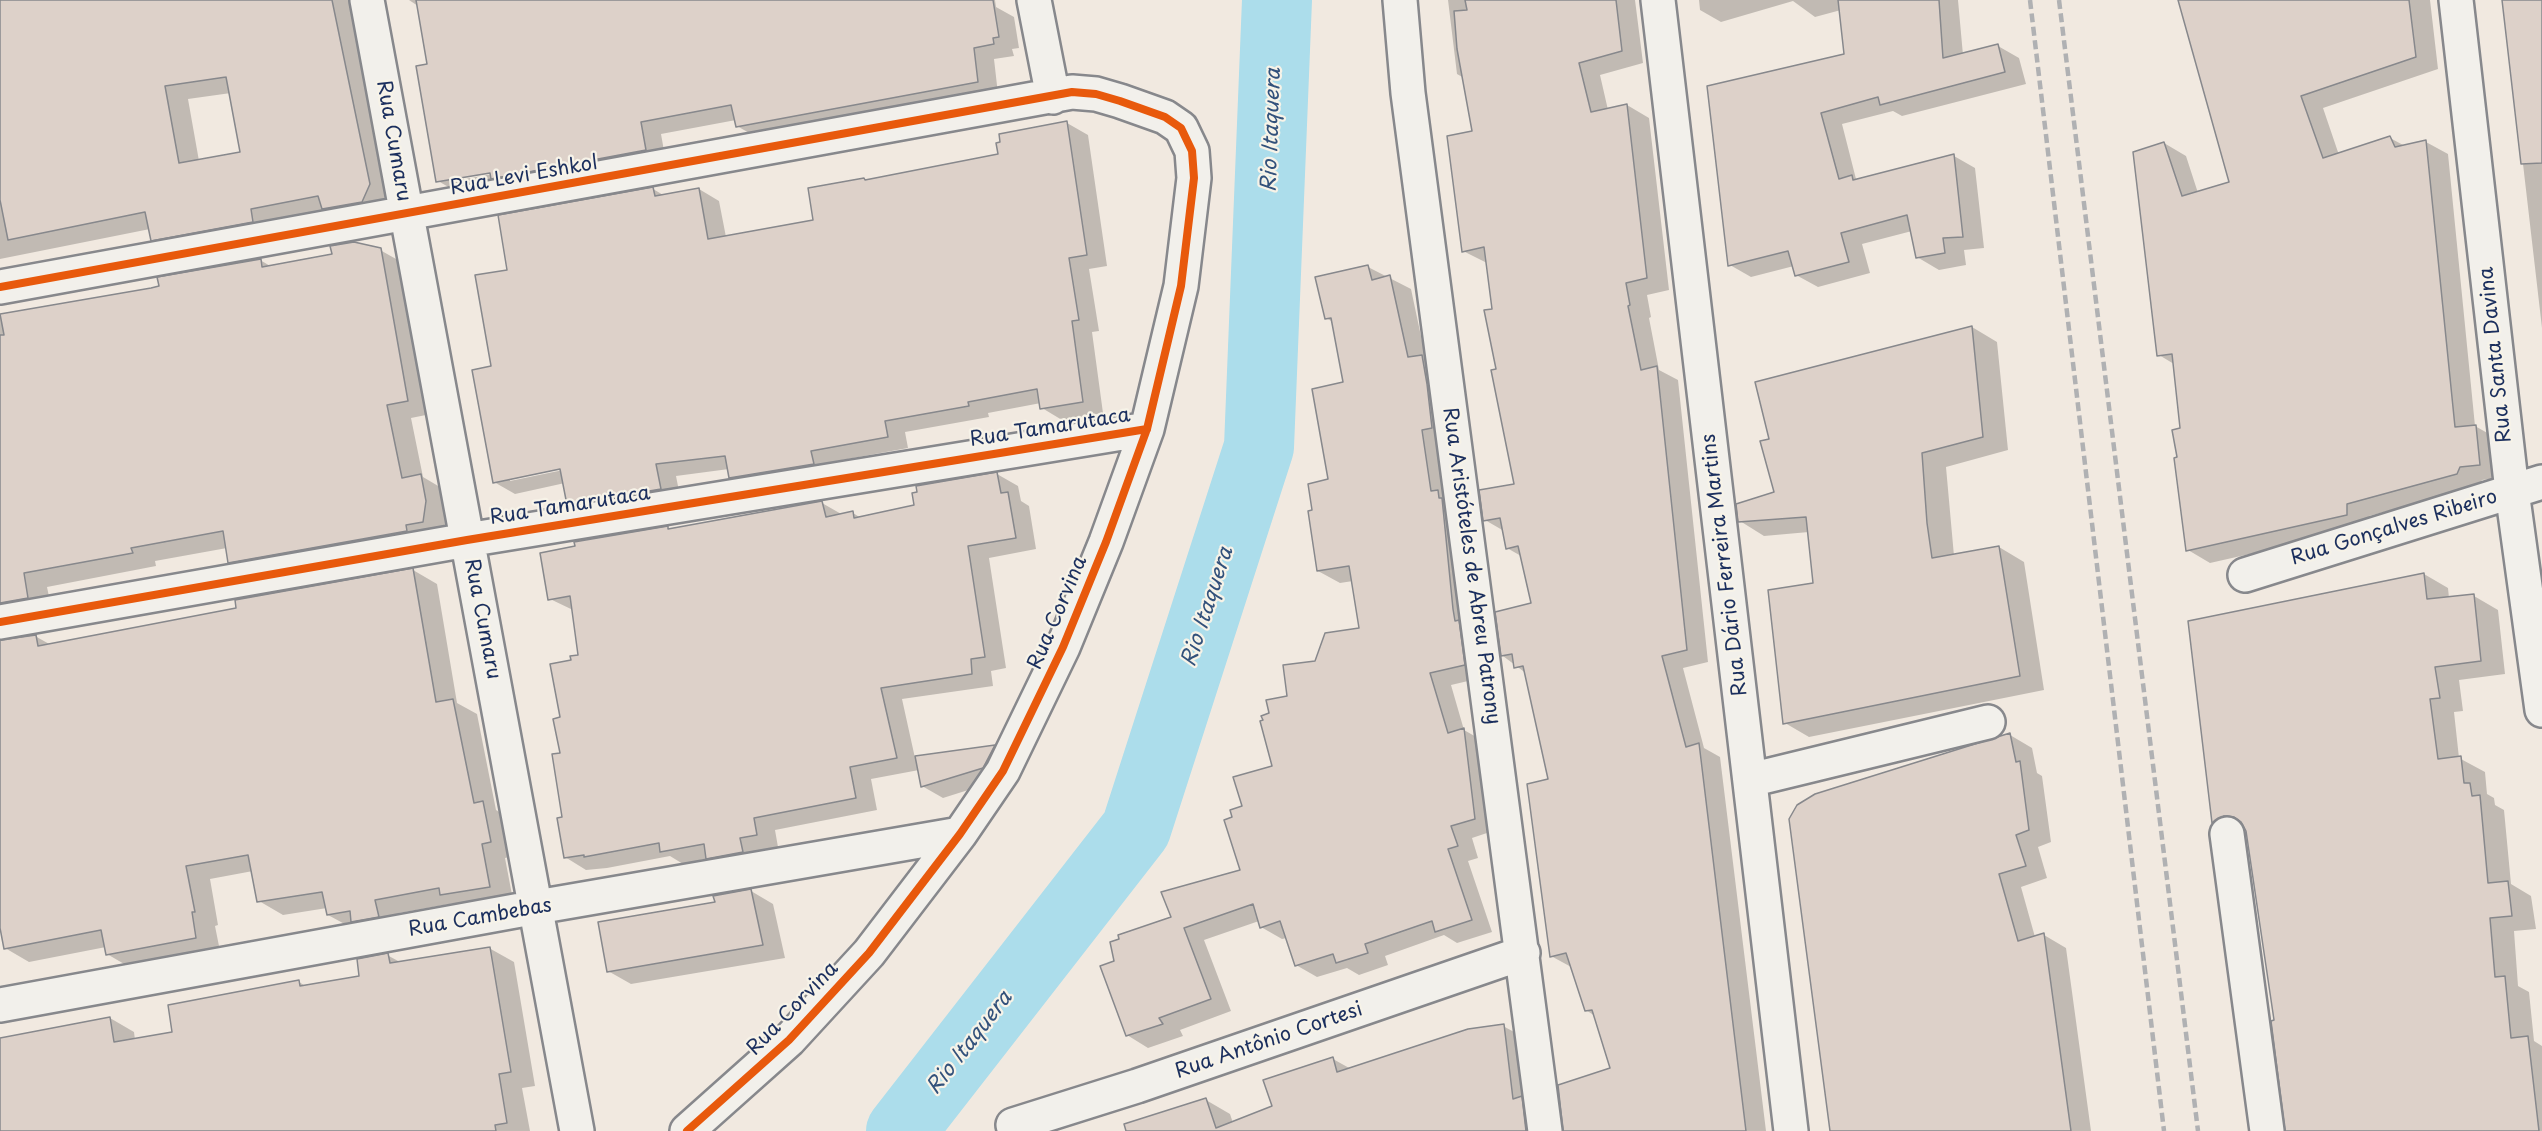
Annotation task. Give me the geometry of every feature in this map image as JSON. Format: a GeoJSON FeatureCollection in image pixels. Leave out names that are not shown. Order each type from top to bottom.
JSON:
{"type":"FeatureCollection","features":[{"type":"Feature","properties":{"kind":"street","name":"Rua Cumaru"},"geometry":{"type":"LineString","coordinates":[[367,0],[577,1131]]}},
{"type":"Feature","properties":{"kind":"street"},"geometry":{"type":"LineString","coordinates":[[1034,0],[1053,97]]}},
{"type":"Feature","properties":{"kind":"street","name":"Rua Aristóteles de Abreu Patrony"},"geometry":{"type":"LineString","coordinates":[[1400,0],[1410,105],[1545,1131]]}},
{"type":"Feature","properties":{"kind":"street","name":"Rua Dário Ferreira Martins"},"geometry":{"type":"LineString","coordinates":[[1658,0],[1791,1131]]}},
{"type":"Feature","properties":{"kind":"street","name":"Rua Santa Davina"},"geometry":{"type":"LineString","coordinates":[[2456,0],[2512,492],[2542,710]]}},
{"type":"Feature","properties":{"kind":"street","name":"Rua Corvina"},"geometry":{"type":"LineString","coordinates":[[687,1131],[797,1032],[869,953],[960,834],[1003,771],[1063,647],[1106,542],[1147,429],[1181,286],[1194,178],[1192,151],[1181,128],[1165,117],[1096,94],[1072,92],[1053,97]]}},
{"type":"Feature","properties":{"kind":"street","name":"Rua Levi Eshkol"},"geometry":{"type":"LineString","coordinates":[[0,287],[1053,97]]}},
{"type":"Feature","properties":{"kind":"street","name":"Rua Tamarutaca"},"geometry":{"type":"LineString","coordinates":[[0,622],[467,540],[1147,429]]}},
{"type":"Feature","properties":{"kind":"street","name":"Rua Gonçalves Ribeiro"},"geometry":{"type":"LineString","coordinates":[[2245,575],[2542,482]]}},
{"type":"Feature","properties":{"kind":"street"},"geometry":{"type":"LineString","coordinates":[[1750,780],[1988,722]]}},
{"type":"Feature","properties":{"kind":"street","name":"Rua Cambebas"},"geometry":{"type":"LineString","coordinates":[[0,1005],[537,907],[960,834]]}},
{"type":"Feature","properties":{"kind":"street"},"geometry":{"type":"LineString","coordinates":[[2227,834],[2267,1131]]}},
{"type":"Feature","properties":{"kind":"street","name":"Rua Antônio Cortesi"},"geometry":{"type":"LineString","coordinates":[[1013,1125],[1137,1086],[1523,953]]}},
{"type":"Feature","properties":{"kind":"building"},"geometry":{"type":"Polygon","coordinates":[[[0,0],[332,0],[370,184],[362,202],[322,209],[318,196],[251,209],[253,222],[151,241],[145,212],[8,240],[0,200],[0,0]],[[226,77],[165,86],[179,163],[240,152],[226,77]]]}},
{"type":"Feature","properties":{"kind":"building"},"geometry":{"type":"Polygon","coordinates":[[[416,0],[993,0],[999,37],[993,38],[994,44],[974,48],[978,82],[736,127],[731,105],[641,122],[646,150],[491,179],[490,173],[436,182],[416,66],[427,64],[416,0]]]}},
{"type":"Feature","properties":{"kind":"building"},"geometry":{"type":"Polygon","coordinates":[[[1465,0],[1616,0],[1622,51],[1579,63],[1591,112],[1627,104],[1647,278],[1626,283],[1630,305],[1628,306],[1641,370],[1657,366],[1687,650],[1662,656],[1686,747],[1699,743],[1746,1131],[1563,1131],[1558,1085],[1610,1068],[1592,1010],[1585,1011],[1566,953],[1550,957],[1527,784],[1548,779],[1523,666],[1514,668],[1512,654],[1501,656],[1495,612],[1531,603],[1518,546],[1506,549],[1500,518],[1483,521],[1479,490],[1514,484],[1491,370],[1496,369],[1484,310],[1492,309],[1484,247],[1462,252],[1447,136],[1472,131],[1457,49],[1454,11],[1467,10],[1465,0]]]}},
{"type":"Feature","properties":{"kind":"building"},"geometry":{"type":"Polygon","coordinates":[[[1838,0],[1939,0],[1943,58],[1998,44],[2005,72],[1880,105],[1878,97],[1821,113],[1839,179],[1852,175],[1853,180],[1954,154],[1963,237],[1943,238],[1945,253],[1916,258],[1907,215],[1841,233],[1849,262],[1795,276],[1788,251],[1728,266],[1707,86],[1844,54],[1838,0]]]}},
{"type":"Feature","properties":{"kind":"building"},"geometry":{"type":"Polygon","coordinates":[[[2178,0],[2409,0],[2416,57],[2301,96],[2323,158],[2390,136],[2395,147],[2426,140],[2455,427],[2476,425],[2480,465],[2460,467],[2457,474],[2347,504],[2347,515],[2186,551],[2174,458],[2177,457],[2172,430],[2180,428],[2172,354],[2157,356],[2133,152],[2164,142],[2182,196],[2229,182],[2178,0]]]}},
{"type":"Feature","properties":{"kind":"building"},"geometry":{"type":"Polygon","coordinates":[[[2502,0],[2542,0],[2542,163],[2521,164],[2502,0]]]}},
{"type":"Feature","properties":{"kind":"building"},"geometry":{"type":"Polygon","coordinates":[[[1067,121],[1087,255],[1069,258],[1079,320],[1072,321],[1083,402],[1040,409],[1037,389],[968,402],[969,406],[885,421],[888,437],[811,451],[814,464],[729,478],[725,456],[656,464],[661,489],[567,505],[560,469],[493,483],[472,370],[491,366],[475,275],[507,270],[498,215],[653,187],[655,196],[699,188],[708,239],[813,220],[808,188],[864,178],[865,180],[998,154],[996,143],[1000,142],[999,134],[1067,121]]]}},
{"type":"Feature","properties":{"kind":"building"},"geometry":{"type":"Polygon","coordinates":[[[354,242],[381,248],[408,401],[387,405],[402,478],[421,474],[426,501],[423,522],[406,525],[407,531],[228,563],[223,531],[131,548],[133,553],[24,573],[28,598],[0,603],[0,335],[4,335],[0,314],[151,288],[159,286],[157,277],[261,259],[262,267],[332,254],[330,246],[354,242]]]}},
{"type":"Feature","properties":{"kind":"building"},"geometry":{"type":"Polygon","coordinates":[[[1368,265],[1372,280],[1390,275],[1408,357],[1422,355],[1427,384],[1432,428],[1422,430],[1431,491],[1438,490],[1439,498],[1442,498],[1453,609],[1455,621],[1459,620],[1465,665],[1430,673],[1448,733],[1464,728],[1475,819],[1451,826],[1458,846],[1448,849],[1472,920],[1435,932],[1432,921],[1365,944],[1368,953],[1336,963],[1333,954],[1295,966],[1280,921],[1260,928],[1253,904],[1184,928],[1211,999],[1159,1018],[1163,1024],[1126,1036],[1100,966],[1114,961],[1110,942],[1119,939],[1118,935],[1171,917],[1161,892],[1240,870],[1224,820],[1232,817],[1230,810],[1242,806],[1233,777],[1272,766],[1260,721],[1263,720],[1261,716],[1269,713],[1266,700],[1287,696],[1283,665],[1315,661],[1325,633],[1359,628],[1349,566],[1317,571],[1308,511],[1312,510],[1308,484],[1328,479],[1312,389],[1343,382],[1331,318],[1325,319],[1315,277],[1368,265]]]}},
{"type":"Feature","properties":{"kind":"building"},"geometry":{"type":"Polygon","coordinates":[[[1972,326],[1983,437],[1922,453],[1927,523],[1932,558],[1999,546],[2020,676],[1783,724],[1768,590],[1813,583],[1806,517],[1738,522],[1736,504],[1774,492],[1760,441],[1769,439],[1755,382],[1972,326]]]}},
{"type":"Feature","properties":{"kind":"building"},"geometry":{"type":"Polygon","coordinates":[[[997,472],[1001,493],[1008,492],[1016,538],[968,546],[985,657],[971,659],[972,674],[881,688],[897,758],[850,767],[856,798],[754,818],[757,835],[740,838],[743,852],[706,859],[704,844],[660,852],[659,843],[584,857],[584,855],[564,858],[557,818],[562,817],[552,754],[560,753],[553,719],[560,717],[550,664],[571,660],[570,656],[578,655],[570,596],[548,600],[540,553],[575,546],[574,542],[668,526],[668,529],[822,501],[826,517],[853,511],[854,518],[914,505],[912,493],[917,492],[916,486],[997,472]]]}},
{"type":"Feature","properties":{"kind":"building"},"geometry":{"type":"Polygon","coordinates":[[[413,568],[436,702],[453,699],[474,803],[483,801],[491,842],[482,844],[490,887],[440,895],[439,888],[375,900],[379,917],[351,922],[350,911],[327,915],[322,892],[257,902],[248,855],[186,866],[195,912],[192,912],[196,938],[106,955],[101,930],[4,949],[0,928],[0,640],[36,635],[38,646],[236,608],[235,600],[413,568]]]}},
{"type":"Feature","properties":{"kind":"building"},"geometry":{"type":"Polygon","coordinates":[[[2424,573],[2427,599],[2474,594],[2481,661],[2435,667],[2440,698],[2430,699],[2438,759],[2461,756],[2464,783],[2470,783],[2472,796],[2480,795],[2488,883],[2508,881],[2512,916],[2490,918],[2495,977],[2505,976],[2511,1038],[2528,1036],[2539,1131],[2285,1131],[2271,1021],[2274,1020],[2246,831],[2241,822],[2234,817],[2224,816],[2212,823],[2188,621],[2424,573]]]}},
{"type":"Feature","properties":{"kind":"building"},"geometry":{"type":"Polygon","coordinates":[[[2010,733],[2016,762],[2020,761],[2029,830],[2016,835],[2026,866],[1999,874],[2018,941],[2044,933],[2071,1131],[1830,1131],[1789,819],[1797,805],[1815,794],[2010,733]]]}},
{"type":"Feature","properties":{"kind":"building"},"geometry":{"type":"Polygon","coordinates":[[[995,745],[983,768],[921,787],[915,756],[995,745]]]}},
{"type":"Feature","properties":{"kind":"building"},"geometry":{"type":"Polygon","coordinates":[[[751,889],[763,945],[607,972],[598,922],[715,902],[713,896],[751,889]]]}},
{"type":"Feature","properties":{"kind":"building"},"geometry":{"type":"Polygon","coordinates":[[[490,947],[511,1072],[499,1074],[507,1123],[495,1125],[496,1131],[0,1131],[0,1038],[110,1017],[114,1042],[172,1032],[168,1005],[299,980],[300,986],[359,976],[357,959],[388,953],[390,963],[490,947]]]}},
{"type":"Feature","properties":{"kind":"building"},"geometry":{"type":"Polygon","coordinates":[[[1504,1024],[1513,1099],[1522,1096],[1526,1131],[1126,1131],[1124,1124],[1206,1098],[1216,1128],[1272,1106],[1263,1080],[1333,1057],[1337,1072],[1468,1029],[1504,1024]]]}},
{"type":"Feature","properties":{"kind":"waterway","name":"Rio Itaquera"},"geometry":{"type":"LineString","coordinates":[[901,1131],[1136,829],[1259,447],[1277,0]]}},
{"type":"Feature","properties":{"kind":"railway"},"geometry":{"type":"LineString","coordinates":[[2030,0],[2164,1131]]}},
{"type":"Feature","properties":{"kind":"railway"},"geometry":{"type":"LineString","coordinates":[[2059,0],[2198,1131]]}},
{"type":"Feature","properties":{"kind":"cycle path"},"geometry":{"type":"LineString","coordinates":[[0,287],[1072,92],[1096,94],[1120,101],[1165,117],[1181,128],[1192,151],[1194,178],[1181,286],[1147,429],[1106,542],[1063,647],[1003,771],[960,834],[869,953],[789,1040],[687,1131]]}},
{"type":"Feature","properties":{"kind":"cycle path"},"geometry":{"type":"LineString","coordinates":[[0,622],[467,540],[1147,429]]}}]}
